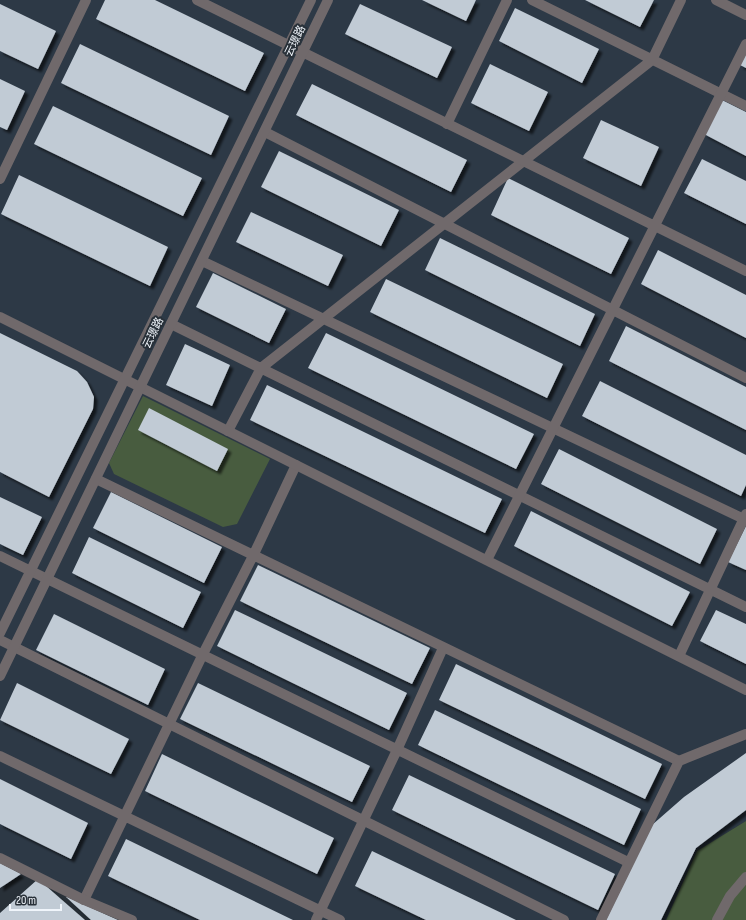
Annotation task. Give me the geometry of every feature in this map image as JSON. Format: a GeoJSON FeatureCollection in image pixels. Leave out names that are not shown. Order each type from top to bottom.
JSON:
{"type":"FeatureCollection","features":[{"type":"Feature","properties":{"kind":"street"},"geometry":{"type":"LineString","coordinates":[[0,180],[86,0]]}},
{"type":"Feature","properties":{"kind":"street"},"geometry":{"type":"LineString","coordinates":[[197,0],[746,271]]}},
{"type":"Feature","properties":{"kind":"street","name":"云璟路"},"geometry":{"type":"LineString","coordinates":[[0,633],[311,0]]}},
{"type":"Feature","properties":{"kind":"street","name":"云璟路"},"geometry":{"type":"LineString","coordinates":[[0,676],[328,0]]}},
{"type":"Feature","properties":{"kind":"street"},"geometry":{"type":"LineString","coordinates":[[447,124],[508,0]]}},
{"type":"Feature","properties":{"kind":"street"},"geometry":{"type":"LineString","coordinates":[[532,0],[746,106]]}},
{"type":"Feature","properties":{"kind":"street"},"geometry":{"type":"LineString","coordinates":[[228,431],[262,368],[652,60],[681,0]]}},
{"type":"Feature","properties":{"kind":"street"},"geometry":{"type":"LineString","coordinates":[[716,0],[746,15]]}},
{"type":"Feature","properties":{"kind":"street"},"geometry":{"type":"LineString","coordinates":[[487,560],[746,44]]}},
{"type":"Feature","properties":{"kind":"street"},"geometry":{"type":"LineString","coordinates":[[264,132],[746,378]]}},
{"type":"Feature","properties":{"kind":"street"},"geometry":{"type":"LineString","coordinates":[[202,261],[553,428],[745,517],[679,656]]}},
{"type":"Feature","properties":{"kind":"street"},"geometry":{"type":"LineString","coordinates":[[0,317],[746,690]]}},
{"type":"Feature","properties":{"kind":"street"},"geometry":{"type":"LineString","coordinates":[[171,324],[746,607]]}},
{"type":"Feature","properties":{"kind":"street"},"geometry":{"type":"LineString","coordinates":[[84,900],[203,654],[253,556],[296,465]]}},
{"type":"Feature","properties":{"kind":"street"},"geometry":{"type":"LineString","coordinates":[[96,479],[679,761]]}},
{"type":"Feature","properties":{"kind":"street"},"geometry":{"type":"LineString","coordinates":[[0,556],[628,862]]}},
{"type":"Feature","properties":{"kind":"street"},"geometry":{"type":"LineString","coordinates":[[0,640],[564,920]]}},
{"type":"Feature","properties":{"kind":"street"},"geometry":{"type":"LineString","coordinates":[[318,915],[397,750],[443,648]]}},
{"type":"Feature","properties":{"kind":"street"},"geometry":{"type":"LineString","coordinates":[[601,920],[628,862],[679,761],[746,734]]}},
{"type":"Feature","properties":{"kind":"street"},"geometry":{"type":"LineString","coordinates":[[0,756],[125,816],[318,915],[340,920]]}},
{"type":"Feature","properties":{"kind":"street"},"geometry":{"type":"LineString","coordinates":[[0,858],[84,900],[132,920]]}},
{"type":"Feature","properties":{"kind":"street"},"geometry":{"type":"LineString","coordinates":[[717,920],[730,896],[746,877]]}},
{"type":"Feature","properties":{"kind":"shaded area"},"geometry":{"type":"Polygon","coordinates":[[[0,0],[746,0],[746,821],[697,851],[666,920],[132,920],[0,858],[0,0]]]}},
{"type":"Feature","properties":{"kind":"green space"},"geometry":{"type":"Polygon","coordinates":[[[143,396],[270,459],[237,524],[223,527],[114,474],[109,463],[143,396]]]}},
{"type":"Feature","properties":{"kind":"green space"},"geometry":{"type":"Polygon","coordinates":[[[746,821],[746,920],[666,920],[697,851],[746,821]]]}},
{"type":"Feature","properties":{"kind":"building"},"geometry":{"type":"Polygon","coordinates":[[[105,0],[155,0],[264,53],[245,91],[96,19],[105,0]]]}},
{"type":"Feature","properties":{"kind":"building"},"geometry":{"type":"Polygon","coordinates":[[[422,0],[476,0],[466,21],[422,0]]]}},
{"type":"Feature","properties":{"kind":"building"},"geometry":{"type":"Polygon","coordinates":[[[585,0],[654,0],[640,27],[585,0]]]}},
{"type":"Feature","properties":{"kind":"building"},"geometry":{"type":"Polygon","coordinates":[[[0,4],[56,31],[38,69],[0,51],[0,4]]]}},
{"type":"Feature","properties":{"kind":"building"},"geometry":{"type":"Polygon","coordinates":[[[360,4],[452,47],[437,78],[345,34],[360,4]]]}},
{"type":"Feature","properties":{"kind":"building"},"geometry":{"type":"Polygon","coordinates":[[[515,8],[599,49],[582,83],[499,41],[515,8]]]}},
{"type":"Feature","properties":{"kind":"building"},"geometry":{"type":"Polygon","coordinates":[[[80,44],[229,116],[211,155],[61,83],[80,44]]]}},
{"type":"Feature","properties":{"kind":"building"},"geometry":{"type":"Polygon","coordinates":[[[746,54],[746,68],[740,65],[746,54]]]}},
{"type":"Feature","properties":{"kind":"building"},"geometry":{"type":"Polygon","coordinates":[[[490,64],[548,92],[529,131],[471,103],[490,64]]]}},
{"type":"Feature","properties":{"kind":"building"},"geometry":{"type":"Polygon","coordinates":[[[0,79],[25,91],[7,130],[0,127],[0,79]]]}},
{"type":"Feature","properties":{"kind":"building"},"geometry":{"type":"Polygon","coordinates":[[[312,84],[467,160],[451,192],[296,115],[312,84]]]}},
{"type":"Feature","properties":{"kind":"building"},"geometry":{"type":"Polygon","coordinates":[[[722,100],[746,112],[746,156],[704,134],[722,100]]]}},
{"type":"Feature","properties":{"kind":"building"},"geometry":{"type":"Polygon","coordinates":[[[53,106],[202,178],[183,216],[34,144],[53,106]]]}},
{"type":"Feature","properties":{"kind":"building"},"geometry":{"type":"Polygon","coordinates":[[[601,120],[659,147],[641,186],[583,158],[601,120]]]}},
{"type":"Feature","properties":{"kind":"building"},"geometry":{"type":"Polygon","coordinates":[[[279,151],[399,210],[381,246],[261,187],[279,151]]]}},
{"type":"Feature","properties":{"kind":"building"},"geometry":{"type":"Polygon","coordinates":[[[702,159],[746,181],[746,224],[684,193],[702,159]]]}},
{"type":"Feature","properties":{"kind":"building"},"geometry":{"type":"Polygon","coordinates":[[[19,175],[168,247],[150,286],[1,214],[19,175]]]}},
{"type":"Feature","properties":{"kind":"building"},"geometry":{"type":"Polygon","coordinates":[[[508,178],[629,238],[611,274],[491,215],[508,178]]]}},
{"type":"Feature","properties":{"kind":"building"},"geometry":{"type":"Polygon","coordinates":[[[251,212],[343,255],[328,286],[236,242],[251,212]]]}},
{"type":"Feature","properties":{"kind":"building"},"geometry":{"type":"Polygon","coordinates":[[[440,238],[595,314],[580,346],[425,270],[440,238]]]}},
{"type":"Feature","properties":{"kind":"building"},"geometry":{"type":"Polygon","coordinates":[[[658,250],[746,295],[746,338],[641,284],[658,250]]]}},
{"type":"Feature","properties":{"kind":"building"},"geometry":{"type":"Polygon","coordinates":[[[213,273],[286,309],[269,343],[196,307],[213,273]]]}},
{"type":"Feature","properties":{"kind":"building"},"geometry":{"type":"Polygon","coordinates":[[[386,279],[563,364],[547,398],[370,312],[386,279]]]}},
{"type":"Feature","properties":{"kind":"building"},"geometry":{"type":"Polygon","coordinates":[[[626,326],[746,387],[746,430],[609,361],[626,326]]]}},
{"type":"Feature","properties":{"kind":"building"},"geometry":{"type":"Polygon","coordinates":[[[0,333],[77,371],[87,382],[94,397],[93,409],[49,497],[0,472],[0,333]]]}},
{"type":"Feature","properties":{"kind":"building"},"geometry":{"type":"Polygon","coordinates":[[[326,333],[534,434],[516,469],[308,368],[326,333]]]}},
{"type":"Feature","properties":{"kind":"building"},"geometry":{"type":"Polygon","coordinates":[[[185,344],[230,365],[212,406],[166,385],[185,344]]]}},
{"type":"Feature","properties":{"kind":"building"},"geometry":{"type":"Polygon","coordinates":[[[600,381],[746,455],[746,485],[741,496],[582,416],[600,381]]]}},
{"type":"Feature","properties":{"kind":"building"},"geometry":{"type":"Polygon","coordinates":[[[267,385],[502,499],[485,533],[250,420],[267,385]]]}},
{"type":"Feature","properties":{"kind":"building"},"geometry":{"type":"Polygon","coordinates":[[[149,408],[228,449],[217,471],[138,430],[149,408]]]}},
{"type":"Feature","properties":{"kind":"building"},"geometry":{"type":"Polygon","coordinates":[[[559,449],[717,529],[700,564],[541,484],[559,449]]]}},
{"type":"Feature","properties":{"kind":"building"},"geometry":{"type":"Polygon","coordinates":[[[111,492],[222,547],[204,583],[93,528],[111,492]]]}},
{"type":"Feature","properties":{"kind":"building"},"geometry":{"type":"Polygon","coordinates":[[[0,497],[42,517],[23,555],[0,544],[0,497]]]}},
{"type":"Feature","properties":{"kind":"building"},"geometry":{"type":"Polygon","coordinates":[[[531,511],[690,592],[672,626],[514,546],[531,511]]]}},
{"type":"Feature","properties":{"kind":"building"},"geometry":{"type":"Polygon","coordinates":[[[746,526],[746,570],[728,562],[746,526]]]}},
{"type":"Feature","properties":{"kind":"building"},"geometry":{"type":"Polygon","coordinates":[[[89,537],[201,592],[183,628],[72,573],[89,537]]]}},
{"type":"Feature","properties":{"kind":"building"},"geometry":{"type":"Polygon","coordinates":[[[258,565],[430,648],[412,684],[240,601],[258,565]]]}},
{"type":"Feature","properties":{"kind":"building"},"geometry":{"type":"Polygon","coordinates":[[[235,610],[407,693],[389,730],[217,646],[235,610]]]}},
{"type":"Feature","properties":{"kind":"building"},"geometry":{"type":"Polygon","coordinates":[[[716,610],[746,624],[746,664],[700,641],[716,610]]]}},
{"type":"Feature","properties":{"kind":"building"},"geometry":{"type":"Polygon","coordinates":[[[54,614],[165,669],[148,705],[36,650],[54,614]]]}},
{"type":"Feature","properties":{"kind":"building"},"geometry":{"type":"Polygon","coordinates":[[[456,664],[662,764],[645,799],[439,700],[456,664]]]}},
{"type":"Feature","properties":{"kind":"building"},"geometry":{"type":"Polygon","coordinates":[[[17,683],[129,739],[111,774],[0,720],[17,683]]]}},
{"type":"Feature","properties":{"kind":"building"},"geometry":{"type":"Polygon","coordinates":[[[198,683],[370,766],[352,802],[180,719],[198,683]]]}},
{"type":"Feature","properties":{"kind":"building"},"geometry":{"type":"Polygon","coordinates":[[[435,710],[641,809],[624,845],[418,745],[435,710]]]}},
{"type":"Feature","properties":{"kind":"building"},"geometry":{"type":"Polygon","coordinates":[[[746,753],[746,810],[696,848],[661,920],[606,920],[652,825],[684,797],[746,753]]]}},
{"type":"Feature","properties":{"kind":"building"},"geometry":{"type":"Polygon","coordinates":[[[162,754],[334,838],[317,874],[145,791],[162,754]]]}},
{"type":"Feature","properties":{"kind":"building"},"geometry":{"type":"Polygon","coordinates":[[[409,775],[615,874],[598,910],[392,810],[409,775]]]}},
{"type":"Feature","properties":{"kind":"building"},"geometry":{"type":"Polygon","coordinates":[[[0,779],[88,823],[71,859],[0,824],[0,779]]]}},
{"type":"Feature","properties":{"kind":"building"},"geometry":{"type":"Polygon","coordinates":[[[126,839],[293,920],[200,920],[108,876],[126,839]]]}},
{"type":"Feature","properties":{"kind":"building"},"geometry":{"type":"Polygon","coordinates":[[[372,851],[516,920],[426,920],[355,886],[372,851]]]}},
{"type":"Feature","properties":{"kind":"building"},"geometry":{"type":"Polygon","coordinates":[[[0,863],[21,874],[0,888],[0,863]]]}},
{"type":"Feature","properties":{"kind":"building"},"geometry":{"type":"Polygon","coordinates":[[[38,879],[85,920],[0,920],[0,913],[38,879]]]}},
{"type":"Feature","properties":{"kind":"building"},"geometry":{"type":"Polygon","coordinates":[[[67,897],[118,920],[91,920],[67,897]]]}}]}
